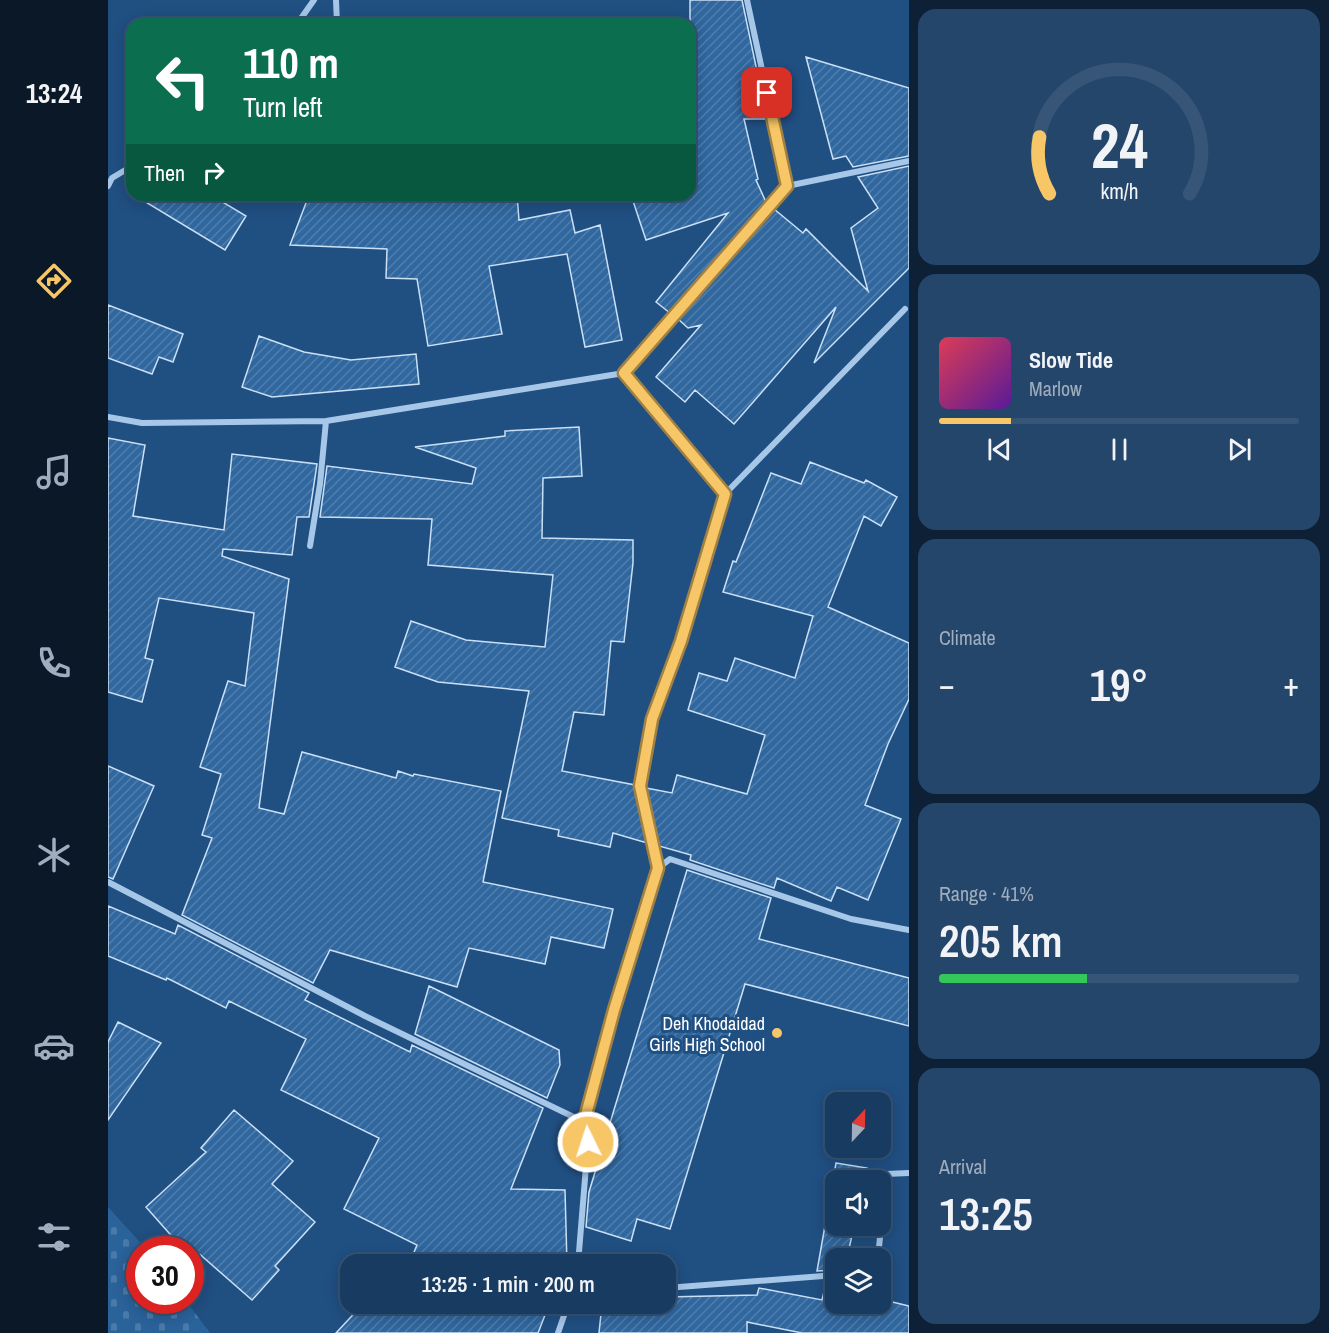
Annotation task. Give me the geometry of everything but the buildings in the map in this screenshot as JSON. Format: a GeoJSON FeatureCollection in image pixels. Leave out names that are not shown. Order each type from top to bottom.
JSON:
{"type":"FeatureCollection","features":[{"type":"Feature","properties":{"kind":"street"},"geometry":{"type":"LineString","coordinates":[[301,18],[314,0]]}},
{"type":"Feature","properties":{"kind":"street"},"geometry":{"type":"LineString","coordinates":[[336,0],[337,18]]}},
{"type":"Feature","properties":{"kind":"street"},"geometry":{"type":"LineString","coordinates":[[747,0],[787,186]]}},
{"type":"Feature","properties":{"kind":"street"},"geometry":{"type":"LineString","coordinates":[[108,417],[142,423],[326,421],[624,373],[787,186],[909,161]]}},
{"type":"Feature","properties":{"kind":"street"},"geometry":{"type":"LineString","coordinates":[[108,186],[112,178],[126,170]]}},
{"type":"Feature","properties":{"kind":"street"},"geometry":{"type":"LineString","coordinates":[[579,1254],[588,1142],[584,1122],[614,1010],[658,868],[640,786],[652,719],[681,641],[725,494],[905,309]]}},
{"type":"Feature","properties":{"kind":"street"},"geometry":{"type":"LineString","coordinates":[[624,373],[725,494]]}},
{"type":"Feature","properties":{"kind":"street"},"geometry":{"type":"LineString","coordinates":[[310,546],[320,484],[326,421]]}},
{"type":"Feature","properties":{"kind":"street"},"geometry":{"type":"LineString","coordinates":[[658,868],[670,859],[851,919],[909,930]]}},
{"type":"Feature","properties":{"kind":"street"},"geometry":{"type":"LineString","coordinates":[[108,882],[365,1016],[584,1122]]}},
{"type":"Feature","properties":{"kind":"street"},"geometry":{"type":"LineString","coordinates":[[879,1248],[886,1174],[909,1173]]}},
{"type":"Feature","properties":{"kind":"street"},"geometry":{"type":"LineString","coordinates":[[676,1287],[825,1276]]}},
{"type":"Feature","properties":{"kind":"street"},"geometry":{"type":"LineString","coordinates":[[558,1333],[565,1314]]}},
{"type":"Feature","properties":{"kind":"green space"},"geometry":{"type":"Polygon","coordinates":[[[108,1207],[134,1236],[126,1236],[126,1314],[196,1314],[210,1333],[108,1333],[108,1207]]]}},
{"type":"Feature","properties":{"kind":"place","name":"Deh Khodaidad Girls High School"},"geometry":{"type":"Point","coordinates":[777,1033]}},
{"type":"Feature","properties":{"kind":"route"},"geometry":{"type":"LineString","coordinates":[[588,1142],[584,1122],[614,1010],[658,868],[640,786],[652,719],[681,641],[725,494],[624,373],[787,186],[767,93]]}}]}
